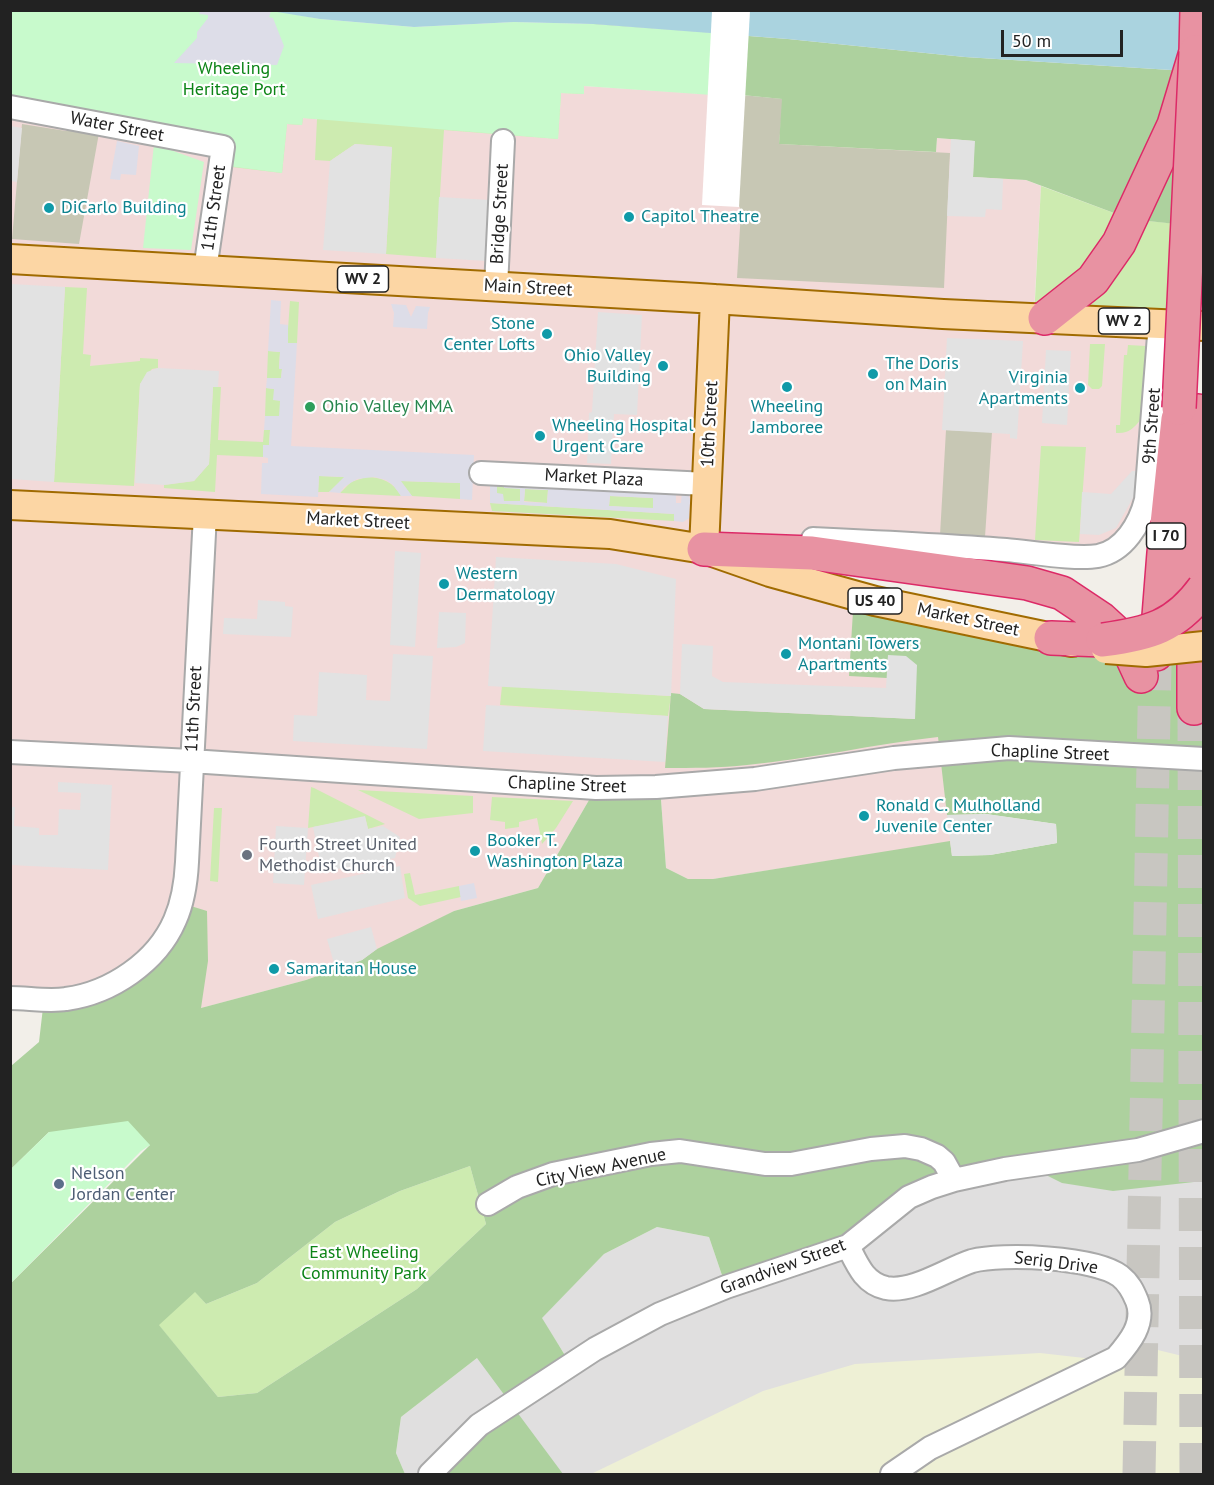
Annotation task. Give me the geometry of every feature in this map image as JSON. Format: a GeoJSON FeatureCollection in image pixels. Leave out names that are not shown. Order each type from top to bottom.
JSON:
{"type":"FeatureCollection","features":[{"type":"Feature","properties":{"kind":"highway","name":"I 70"},"geometry":{"type":"LineString","coordinates":[[1194,708],[1194,534],[1189,409],[1197,10]]}},
{"type":"Feature","properties":{"kind":"highway"},"geometry":{"type":"LineString","coordinates":[[1045,318],[1093,280],[1119,243],[1174,125],[1196,52]]}},
{"type":"Feature","properties":{"kind":"highway","name":"I 70"},"geometry":{"type":"LineString","coordinates":[[704,549],[812,554],[1036,585],[1062,593],[1101,619],[1148,670],[1164,553],[1189,409],[1203,274]]}},
{"type":"Feature","properties":{"kind":"highway"},"geometry":{"type":"LineString","coordinates":[[1051,638],[1105,644],[1152,631],[1188,608],[1203,588]]}},
{"type":"Feature","properties":{"kind":"main road","name":"Main Street"},"geometry":{"type":"LineString","coordinates":[[10,260],[1045,318]]}},
{"type":"Feature","properties":{"kind":"main road","name":"10th Street"},"geometry":{"type":"LineString","coordinates":[[704,549],[715,299]]}},
{"type":"Feature","properties":{"kind":"main road","name":"WV 2"},"geometry":{"type":"LineString","coordinates":[[1045,318],[1203,326]]}},
{"type":"Feature","properties":{"kind":"main road","name":"Market Street"},"geometry":{"type":"LineString","coordinates":[[10,505],[610,534],[704,549],[770,572],[875,601],[1051,638]]}},
{"type":"Feature","properties":{"kind":"main road"},"geometry":{"type":"LineString","coordinates":[[1105,644],[1146,652],[1203,646]]}},
{"type":"Feature","properties":{"kind":"street","name":"Water Street"},"geometry":{"type":"LineString","coordinates":[[10,107],[223,147]]}},
{"type":"Feature","properties":{"kind":"street","name":"Bridge Street"},"geometry":{"type":"LineString","coordinates":[[496,286],[503,141]]}},
{"type":"Feature","properties":{"kind":"street","name":"11th Street"},"geometry":{"type":"LineString","coordinates":[[205,270],[223,147]]}},
{"type":"Feature","properties":{"kind":"street","name":"9th Street"},"geometry":{"type":"LineString","coordinates":[[1136,527],[1146,500],[1160,323]]}},
{"type":"Feature","properties":{"kind":"street","name":"Market Plaza"},"geometry":{"type":"LineString","coordinates":[[481,473],[707,484]]}},
{"type":"Feature","properties":{"kind":"street","name":"11th Street"},"geometry":{"type":"LineString","coordinates":[[10,998],[64,1000],[111,985],[131,973],[158,947],[174,922],[181,903],[188,862],[191,761],[205,514]]}},
{"type":"Feature","properties":{"kind":"street","name":"Market Street"},"geometry":{"type":"LineString","coordinates":[[704,549],[771,537],[1098,556],[1118,548],[1136,527]]}},
{"type":"Feature","properties":{"kind":"street","name":"Chapline Street"},"geometry":{"type":"LineString","coordinates":[[10,752],[191,761],[596,788],[657,787],[755,779],[894,758],[1009,748],[1203,759]]}},
{"type":"Feature","properties":{"kind":"street","name":"Grandview Street"},"geometry":{"type":"LineString","coordinates":[[430,1474],[478,1425],[595,1349],[660,1314],[726,1287],[848,1246],[909,1197],[954,1180],[1005,1169],[1138,1150],[1203,1131]]}},
{"type":"Feature","properties":{"kind":"street","name":"City View Avenue"},"geometry":{"type":"LineString","coordinates":[[488,1204],[517,1187],[553,1174],[651,1154],[680,1151],[765,1164],[791,1164],[871,1149],[905,1146],[921,1149],[937,1156],[945,1162],[954,1180]]}},
{"type":"Feature","properties":{"kind":"street","name":"Serig Drive"},"geometry":{"type":"LineString","coordinates":[[848,1246],[859,1269],[869,1281],[886,1288],[904,1288],[990,1257],[1021,1257],[1096,1265],[1119,1275],[1132,1287],[1139,1306],[1138,1325],[1129,1343],[1116,1358],[930,1448],[892,1474]]}},
{"type":"Feature","properties":{"kind":"shaded area"},"geometry":{"type":"Polygon","coordinates":[[[200,11],[271,11],[269,17],[273,18],[284,46],[277,65],[174,63],[197,38],[197,32],[208,18],[208,15],[199,14],[200,11]]]}},
{"type":"Feature","properties":{"kind":"shaded area"},"geometry":{"type":"Polygon","coordinates":[[[584,86],[783,99],[779,144],[936,152],[937,138],[975,141],[973,177],[1026,180],[1041,186],[1034,312],[1158,316],[1149,475],[1118,548],[723,545],[1084,656],[952,856],[950,842],[713,879],[688,879],[666,868],[660,786],[596,788],[538,888],[454,911],[362,960],[306,980],[194,1010],[11,998],[11,107],[223,147],[221,165],[281,172],[287,124],[303,118],[558,139],[561,93],[583,94],[584,86]]]}},
{"type":"Feature","properties":{"kind":"shaded area"},"geometry":{"type":"Polygon","coordinates":[[[742,95],[783,99],[779,144],[950,153],[944,288],[737,278],[741,211],[732,187],[742,95]]]}},
{"type":"Feature","properties":{"kind":"shaded area","name":"DiCarlo Building"},"geometry":{"type":"Polygon","coordinates":[[[22,124],[66,131],[76,128],[99,133],[79,244],[12,239],[22,124]]]}},
{"type":"Feature","properties":{"kind":"shaded area"},"geometry":{"type":"Polygon","coordinates":[[[11,126],[22,128],[17,182],[11,181],[11,126]]]}},
{"type":"Feature","properties":{"kind":"shaded area"},"geometry":{"type":"Polygon","coordinates":[[[951,139],[975,141],[973,177],[1003,179],[1002,210],[986,209],[985,217],[947,216],[951,139]]]}},
{"type":"Feature","properties":{"kind":"shaded area"},"geometry":{"type":"Polygon","coordinates":[[[117,141],[139,146],[136,175],[121,174],[120,180],[110,179],[117,141]]]}},
{"type":"Feature","properties":{"kind":"shaded area"},"geometry":{"type":"Polygon","coordinates":[[[355,144],[392,147],[386,254],[323,250],[330,161],[355,144]]]}},
{"type":"Feature","properties":{"kind":"shaded area"},"geometry":{"type":"Polygon","coordinates":[[[439,197],[490,200],[487,261],[436,258],[439,197]]]}},
{"type":"Feature","properties":{"kind":"shaded area"},"geometry":{"type":"Polygon","coordinates":[[[11,284],[65,287],[54,482],[11,479],[11,284]]]}},
{"type":"Feature","properties":{"kind":"shaded area"},"geometry":{"type":"Polygon","coordinates":[[[271,300],[281,301],[280,324],[288,325],[288,343],[297,343],[291,446],[474,455],[472,500],[460,499],[460,483],[401,481],[412,496],[401,496],[386,480],[374,477],[357,479],[344,487],[340,493],[329,492],[344,477],[319,476],[318,497],[261,494],[262,463],[268,463],[268,458],[263,457],[263,445],[269,445],[270,430],[264,430],[265,416],[279,416],[280,401],[273,400],[274,389],[266,388],[267,378],[281,378],[282,369],[279,369],[280,352],[268,351],[271,300]]]}},
{"type":"Feature","properties":{"kind":"shaded area"},"geometry":{"type":"Polygon","coordinates":[[[391,304],[406,305],[411,317],[416,306],[430,307],[427,329],[393,327],[394,313],[391,304]]]}},
{"type":"Feature","properties":{"kind":"shaded area"},"geometry":{"type":"Polygon","coordinates":[[[598,312],[642,315],[637,415],[614,414],[611,464],[587,463],[598,312]]]}},
{"type":"Feature","properties":{"kind":"shaded area"},"geometry":{"type":"Polygon","coordinates":[[[947,338],[1023,341],[1017,439],[1010,438],[1010,434],[942,430],[947,338]]]}},
{"type":"Feature","properties":{"kind":"shaded area"},"geometry":{"type":"Polygon","coordinates":[[[1046,350],[1071,351],[1067,425],[1042,423],[1046,350]]]}},
{"type":"Feature","properties":{"kind":"shaded area"},"geometry":{"type":"Polygon","coordinates":[[[158,368],[219,371],[218,387],[213,387],[209,464],[194,481],[164,485],[135,483],[140,384],[147,372],[158,368]]]}},
{"type":"Feature","properties":{"kind":"shaded area"},"geometry":{"type":"Polygon","coordinates":[[[946,430],[992,432],[985,537],[940,535],[946,430]]]}},
{"type":"Feature","properties":{"kind":"shaded area"},"geometry":{"type":"Polygon","coordinates":[[[1132,471],[1137,471],[1134,496],[1116,528],[1099,535],[1080,534],[1082,492],[1111,494],[1132,471]]]}},
{"type":"Feature","properties":{"kind":"shaded area"},"geometry":{"type":"Polygon","coordinates":[[[497,481],[497,493],[503,494],[504,501],[520,501],[520,489],[504,488],[504,481],[676,491],[676,503],[681,503],[682,491],[687,493],[690,499],[689,518],[683,522],[674,521],[674,514],[490,503],[490,484],[497,481]],[[525,489],[524,502],[547,503],[548,490],[525,489]],[[610,496],[609,506],[653,508],[653,498],[610,496]]]}},
{"type":"Feature","properties":{"kind":"shaded area"},"geometry":{"type":"Polygon","coordinates":[[[395,551],[421,553],[415,647],[390,645],[395,551]]]}},
{"type":"Feature","properties":{"kind":"shaded area"},"geometry":{"type":"Polygon","coordinates":[[[496,557],[616,564],[676,579],[671,696],[488,686],[496,557]]]}},
{"type":"Feature","properties":{"kind":"shaded area"},"geometry":{"type":"Polygon","coordinates":[[[258,600],[285,602],[285,606],[293,607],[291,637],[223,634],[224,618],[257,619],[258,600]]]}},
{"type":"Feature","properties":{"kind":"shaded area"},"geometry":{"type":"Polygon","coordinates":[[[439,612],[466,613],[465,643],[456,647],[437,648],[439,612]]]}},
{"type":"Feature","properties":{"kind":"shaded area"},"geometry":{"type":"Polygon","coordinates":[[[682,644],[713,646],[712,676],[723,682],[886,688],[888,655],[906,656],[917,665],[915,719],[704,709],[680,694],[682,644]]]}},
{"type":"Feature","properties":{"kind":"shaded area"},"geometry":{"type":"Polygon","coordinates":[[[393,654],[433,656],[427,749],[293,741],[294,715],[317,716],[319,672],[367,675],[366,700],[390,701],[393,654]]]}},
{"type":"Feature","properties":{"kind":"shaded area"},"geometry":{"type":"Polygon","coordinates":[[[486,705],[668,716],[665,762],[483,751],[486,705]]]}},
{"type":"Feature","properties":{"kind":"shaded area"},"geometry":{"type":"Polygon","coordinates":[[[58,782],[112,785],[108,870],[11,865],[11,807],[15,807],[14,826],[39,828],[39,835],[58,835],[59,809],[80,810],[81,793],[58,792],[58,782]]]}},
{"type":"Feature","properties":{"kind":"shaded area"},"geometry":{"type":"Polygon","coordinates":[[[986,814],[1056,824],[1057,843],[990,855],[952,856],[947,815],[986,814]]]}},
{"type":"Feature","properties":{"kind":"shaded area"},"geometry":{"type":"Polygon","coordinates":[[[365,816],[368,829],[383,826],[400,837],[395,858],[322,872],[313,827],[365,816]]]}},
{"type":"Feature","properties":{"kind":"shaded area"},"geometry":{"type":"Polygon","coordinates":[[[276,826],[308,828],[304,885],[273,883],[276,826]]]}},
{"type":"Feature","properties":{"kind":"shaded area"},"geometry":{"type":"Polygon","coordinates":[[[400,866],[405,898],[318,919],[311,885],[400,866]]]}},
{"type":"Feature","properties":{"kind":"shaded area"},"geometry":{"type":"Polygon","coordinates":[[[474,883],[477,898],[461,901],[459,886],[474,883]]]}},
{"type":"Feature","properties":{"kind":"shaded area"},"geometry":{"type":"Polygon","coordinates":[[[371,927],[377,949],[362,960],[336,970],[327,939],[371,927]]]}},
{"type":"Feature","properties":{"kind":"shaded area"},"geometry":{"type":"Polygon","coordinates":[[[1203,1133],[1204,1449],[1190,1474],[405,1474],[396,1453],[401,1417],[477,1358],[571,1364],[541,1318],[604,1254],[657,1227],[709,1237],[726,1287],[909,1197],[1203,1133]]]}},
{"type":"Feature","properties":{"kind":"shaded area"},"geometry":{"type":"Polygon","coordinates":[[[1129,1343],[1203,1361],[1203,1449],[1190,1474],[591,1474],[763,1391],[855,1364],[1040,1353],[1111,1361],[1129,1343]]]}},
{"type":"Feature","properties":{"kind":"green space"},"geometry":{"type":"Polygon","coordinates":[[[200,10],[584,83],[584,94],[561,93],[558,139],[444,130],[436,258],[386,254],[392,147],[355,144],[330,161],[315,160],[317,119],[303,118],[302,125],[287,124],[282,173],[232,167],[236,140],[10,11],[200,10]]]}},
{"type":"Feature","properties":{"kind":"green space","name":"Wheeling Heritage Port"},"geometry":{"type":"Polygon","coordinates":[[[271,10],[320,19],[414,27],[514,22],[593,24],[729,34],[726,96],[584,86],[584,94],[561,93],[558,139],[303,118],[302,125],[287,124],[282,173],[220,165],[223,147],[11,107],[10,11],[271,10]]]}},
{"type":"Feature","properties":{"kind":"green space"},"geometry":{"type":"Polygon","coordinates":[[[593,24],[788,39],[965,57],[1203,72],[1203,227],[1130,219],[1026,180],[973,177],[974,141],[937,138],[936,152],[779,144],[782,99],[742,95],[593,24]]]}},
{"type":"Feature","properties":{"kind":"green space"},"geometry":{"type":"Polygon","coordinates":[[[154,144],[204,162],[191,250],[143,248],[154,144]]]}},
{"type":"Feature","properties":{"kind":"green space"},"geometry":{"type":"Polygon","coordinates":[[[1041,186],[1130,219],[1187,225],[1181,324],[1034,318],[1041,186]]]}},
{"type":"Feature","properties":{"kind":"green space"},"geometry":{"type":"Polygon","coordinates":[[[65,287],[87,288],[83,354],[91,355],[90,366],[140,361],[140,358],[158,359],[158,368],[152,369],[140,384],[134,486],[54,482],[65,287]]]}},
{"type":"Feature","properties":{"kind":"green space"},"geometry":{"type":"Polygon","coordinates":[[[290,301],[299,302],[297,343],[287,343],[290,301]]]}},
{"type":"Feature","properties":{"kind":"green space"},"geometry":{"type":"Polygon","coordinates":[[[1090,344],[1105,344],[1102,386],[1099,389],[1092,389],[1088,385],[1090,344]]]}},
{"type":"Feature","properties":{"kind":"green space"},"geometry":{"type":"Polygon","coordinates":[[[1128,345],[1146,346],[1142,418],[1131,430],[1116,433],[1116,425],[1120,425],[1124,355],[1127,355],[1128,345]]]}},
{"type":"Feature","properties":{"kind":"green space"},"geometry":{"type":"Polygon","coordinates":[[[268,351],[280,352],[281,379],[267,378],[268,351]]]}},
{"type":"Feature","properties":{"kind":"green space"},"geometry":{"type":"Polygon","coordinates":[[[213,387],[221,387],[218,440],[263,442],[264,430],[270,430],[269,445],[263,445],[263,457],[217,455],[215,492],[164,488],[164,485],[194,481],[209,464],[213,387]]]}},
{"type":"Feature","properties":{"kind":"green space"},"geometry":{"type":"Polygon","coordinates":[[[266,388],[274,389],[280,401],[280,417],[265,416],[266,388]]]}},
{"type":"Feature","properties":{"kind":"green space"},"geometry":{"type":"Polygon","coordinates":[[[1041,446],[1086,447],[1079,542],[1035,540],[1041,446]]]}},
{"type":"Feature","properties":{"kind":"green space"},"geometry":{"type":"Polygon","coordinates":[[[319,476],[345,477],[329,492],[318,492],[319,476]]]}},
{"type":"Feature","properties":{"kind":"green space"},"geometry":{"type":"Polygon","coordinates":[[[366,477],[386,481],[395,487],[401,496],[340,493],[351,482],[366,477]]]}},
{"type":"Feature","properties":{"kind":"green space"},"geometry":{"type":"Polygon","coordinates":[[[400,481],[461,483],[460,499],[412,496],[400,481]]]}},
{"type":"Feature","properties":{"kind":"green space"},"geometry":{"type":"Polygon","coordinates":[[[497,481],[521,489],[520,501],[503,501],[497,493],[497,481]]]}},
{"type":"Feature","properties":{"kind":"green space"},"geometry":{"type":"Polygon","coordinates":[[[525,489],[548,490],[547,503],[524,501],[525,489]]]}},
{"type":"Feature","properties":{"kind":"green space"},"geometry":{"type":"Polygon","coordinates":[[[610,496],[654,498],[653,509],[609,506],[610,496]]]}},
{"type":"Feature","properties":{"kind":"green space"},"geometry":{"type":"Polygon","coordinates":[[[490,503],[675,514],[674,521],[492,511],[490,503]]]}},
{"type":"Feature","properties":{"kind":"green space"},"geometry":{"type":"Polygon","coordinates":[[[854,595],[1203,646],[1203,1181],[1113,1191],[1062,1183],[1028,1166],[954,1180],[881,1221],[726,1287],[709,1237],[657,1227],[604,1254],[542,1318],[571,1365],[511,1404],[477,1358],[401,1417],[396,1453],[405,1474],[11,1474],[11,1283],[150,1145],[49,1132],[11,1169],[11,1066],[39,1042],[44,999],[131,973],[181,903],[207,911],[208,961],[201,1008],[306,980],[362,960],[377,949],[454,911],[538,888],[596,788],[660,786],[666,868],[688,879],[713,879],[950,841],[952,856],[990,855],[1057,843],[1056,824],[986,814],[947,815],[938,737],[727,767],[665,768],[671,693],[680,694],[704,709],[915,719],[888,656],[887,678],[849,676],[854,595]],[[470,1166],[400,1191],[335,1222],[257,1283],[206,1304],[195,1292],[159,1325],[218,1397],[257,1393],[417,1289],[486,1224],[470,1166]]]}},
{"type":"Feature","properties":{"kind":"green space"},"geometry":{"type":"Polygon","coordinates":[[[502,686],[671,696],[668,716],[500,705],[502,686]]]}},
{"type":"Feature","properties":{"kind":"green space"},"geometry":{"type":"Polygon","coordinates":[[[311,787],[385,824],[368,829],[365,817],[308,828],[311,787]]]}},
{"type":"Feature","properties":{"kind":"green space"},"geometry":{"type":"Polygon","coordinates":[[[358,790],[473,796],[473,813],[419,819],[358,790]]]}},
{"type":"Feature","properties":{"kind":"green space"},"geometry":{"type":"Polygon","coordinates":[[[492,797],[573,801],[556,828],[542,844],[537,818],[519,822],[519,827],[505,829],[505,822],[490,820],[492,797]]]}},
{"type":"Feature","properties":{"kind":"green space"},"geometry":{"type":"Polygon","coordinates":[[[214,808],[222,808],[218,882],[210,881],[214,808]]]}},
{"type":"Feature","properties":{"kind":"green space"},"geometry":{"type":"Polygon","coordinates":[[[410,873],[415,895],[459,886],[461,897],[420,906],[408,898],[404,874],[410,873]]]}},
{"type":"Feature","properties":{"kind":"green space"},"geometry":{"type":"Polygon","coordinates":[[[128,1121],[150,1145],[141,1151],[11,1283],[11,1169],[49,1132],[128,1121]]]}},
{"type":"Feature","properties":{"kind":"green space","name":"East Wheeling Community Park"},"geometry":{"type":"Polygon","coordinates":[[[470,1166],[486,1224],[417,1289],[257,1393],[218,1397],[133,1294],[165,1257],[206,1304],[257,1283],[335,1222],[400,1191],[470,1166]]]}},
{"type":"Feature","properties":{"kind":"green space"},"geometry":{"type":"Polygon","coordinates":[[[511,1404],[563,1474],[430,1474],[511,1404]]]}},
{"type":"Feature","properties":{"kind":"green space"},"geometry":{"type":"Polygon","coordinates":[[[1203,1449],[1203,1474],[1190,1474],[1203,1449]]]}},
{"type":"Feature","properties":{"kind":"water"},"geometry":{"type":"Polygon","coordinates":[[[271,11],[1203,11],[1203,72],[965,57],[788,39],[593,24],[514,22],[414,27],[320,19],[271,11]]]}},
{"type":"Feature","properties":{"kind":"pier"},"geometry":{"type":"Polygon","coordinates":[[[712,11],[750,11],[739,207],[702,205],[712,11]]]}},
{"type":"Feature","properties":{"kind":"tunnel"},"geometry":{"type":"LineString","coordinates":[[1139,1474],[1155,664]]}},
{"type":"Feature","properties":{"kind":"tunnel"},"geometry":{"type":"LineString","coordinates":[[1194,708],[1196,1474]]}},
{"type":"Feature","properties":{"kind":"place","name":"DiCarlo Building"},"geometry":{"type":"Point","coordinates":[49,208]}},
{"type":"Feature","properties":{"kind":"place","name":"Capitol Theatre"},"geometry":{"type":"Point","coordinates":[629,217]}},
{"type":"Feature","properties":{"kind":"place","name":"Stone Center Lofts"},"geometry":{"type":"Point","coordinates":[547,334]}},
{"type":"Feature","properties":{"kind":"place","name":"Ohio Valley Building"},"geometry":{"type":"Point","coordinates":[663,366]}},
{"type":"Feature","properties":{"kind":"place","name":"The Doris on Main"},"geometry":{"type":"Point","coordinates":[873,374]}},
{"type":"Feature","properties":{"kind":"place","name":"Wheeling Jamboree"},"geometry":{"type":"Point","coordinates":[787,387]}},
{"type":"Feature","properties":{"kind":"place","name":"Virginia Apartments"},"geometry":{"type":"Point","coordinates":[1080,388]}},
{"type":"Feature","properties":{"kind":"place","name":"Ohio Valley MMA"},"geometry":{"type":"Point","coordinates":[310,407]}},
{"type":"Feature","properties":{"kind":"place","name":"Wheeling Hospital Urgent Care"},"geometry":{"type":"Point","coordinates":[540,436]}},
{"type":"Feature","properties":{"kind":"place","name":"Western Dermatology"},"geometry":{"type":"Point","coordinates":[444,584]}},
{"type":"Feature","properties":{"kind":"place","name":"Montani Towers Apartments"},"geometry":{"type":"Point","coordinates":[786,654]}},
{"type":"Feature","properties":{"kind":"place","name":"Ronald C. Mulholland Juvenile Center"},"geometry":{"type":"Point","coordinates":[864,816]}},
{"type":"Feature","properties":{"kind":"place","name":"Booker T. Washington Plaza"},"geometry":{"type":"Point","coordinates":[475,851]}},
{"type":"Feature","properties":{"kind":"place","name":"Fourth Street United Methodist Church"},"geometry":{"type":"Point","coordinates":[247,855]}},
{"type":"Feature","properties":{"kind":"place","name":"Samaritan House"},"geometry":{"type":"Point","coordinates":[274,969]}},
{"type":"Feature","properties":{"kind":"place","name":"Nelson Jordan Center"},"geometry":{"type":"Point","coordinates":[59,1184]}}]}
